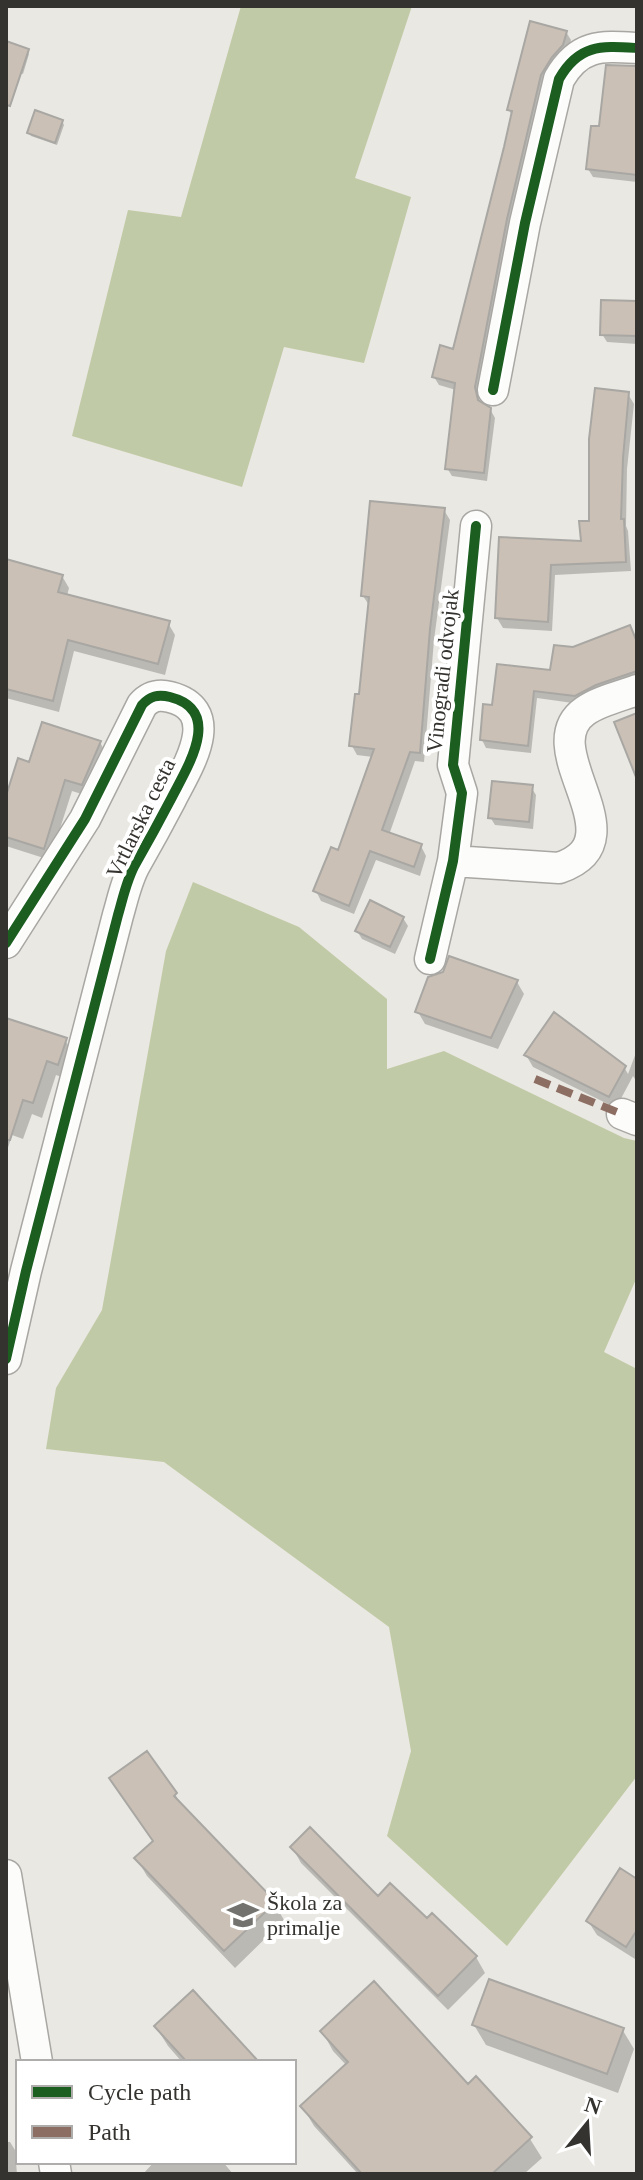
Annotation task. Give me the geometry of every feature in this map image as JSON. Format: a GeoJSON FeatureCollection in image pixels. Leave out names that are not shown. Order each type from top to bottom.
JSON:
{"type":"FeatureCollection","features":[{"type":"Feature","properties":{"kind":"street"},"geometry":{"type":"LineString","coordinates":[[493,390],[525,223],[559,79],[568,63],[581,52],[602,46],[637,48]]}},
{"type":"Feature","properties":{"kind":"street","name":"Vinogradi odvojak"},"geometry":{"type":"LineString","coordinates":[[430,959],[453,861],[462,793],[453,765],[476,526]]}},
{"type":"Feature","properties":{"kind":"street"},"geometry":{"type":"LineString","coordinates":[[453,861],[559,868],[575,863],[591,842],[592,824],[571,755],[570,735],[574,723],[585,711],[637,690]]}},
{"type":"Feature","properties":{"kind":"street","name":"Vrtlarska cesta"},"geometry":{"type":"LineString","coordinates":[[6,943],[85,819],[142,705],[148,698],[158,695],[182,702],[193,710],[198,722],[196,752],[134,866],[118,915],[6,1359]]}},
{"type":"Feature","properties":{"kind":"street"},"geometry":{"type":"LineString","coordinates":[[6,1875],[37,2060]]}},
{"type":"Feature","properties":{"kind":"green space"},"geometry":{"type":"Polygon","coordinates":[[[241,6],[412,6],[355,178],[411,197],[364,363],[284,347],[242,487],[72,436],[128,210],[181,217],[241,6]]]}},
{"type":"Feature","properties":{"kind":"green space"},"geometry":{"type":"Polygon","coordinates":[[[193,882],[299,927],[387,999],[387,1069],[444,1051],[624,1138],[637,1141],[637,1277],[604,1352],[637,1369],[637,1776],[507,1946],[387,1836],[411,1751],[389,1627],[164,1462],[46,1449],[56,1388],[102,1310],[166,951],[193,882]]]}},
{"type":"Feature","properties":{"kind":"building"},"geometry":{"type":"Polygon","coordinates":[[[530,21],[567,31],[563,45],[541,75],[507,219],[475,387],[478,400],[491,408],[484,473],[445,469],[455,383],[432,377],[440,345],[453,349],[504,147],[512,111],[507,110],[530,21]]]}},
{"type":"Feature","properties":{"kind":"building"},"geometry":{"type":"Polygon","coordinates":[[[6,41],[29,49],[10,106],[6,105],[6,41]]]}},
{"type":"Feature","properties":{"kind":"building"},"geometry":{"type":"Polygon","coordinates":[[[606,65],[637,66],[637,175],[586,169],[591,126],[599,126],[606,65]]]}},
{"type":"Feature","properties":{"kind":"building"},"geometry":{"type":"Polygon","coordinates":[[[35,110],[63,120],[55,143],[27,133],[35,110]]]}},
{"type":"Feature","properties":{"kind":"building"},"geometry":{"type":"Polygon","coordinates":[[[601,300],[637,301],[637,336],[600,335],[601,300]]]}},
{"type":"Feature","properties":{"kind":"building"},"geometry":{"type":"Polygon","coordinates":[[[595,388],[629,392],[621,519],[624,519],[626,562],[551,565],[548,622],[495,618],[499,537],[581,541],[579,521],[589,521],[589,439],[595,388]]]}},
{"type":"Feature","properties":{"kind":"building"},"geometry":{"type":"Polygon","coordinates":[[[370,501],[445,508],[430,629],[420,753],[410,752],[382,830],[422,844],[414,867],[370,851],[349,906],[313,891],[331,847],[338,850],[374,749],[349,746],[355,694],[359,694],[369,597],[361,596],[370,501]]]}},
{"type":"Feature","properties":{"kind":"building"},"geometry":{"type":"Polygon","coordinates":[[[6,559],[63,575],[58,592],[170,621],[158,664],[68,640],[53,701],[6,689],[6,559]]]}},
{"type":"Feature","properties":{"kind":"building"},"geometry":{"type":"Polygon","coordinates":[[[630,625],[637,642],[637,671],[575,696],[534,691],[528,746],[480,740],[483,704],[492,705],[497,664],[550,670],[554,645],[573,647],[630,625]]]}},
{"type":"Feature","properties":{"kind":"building"},"geometry":{"type":"Polygon","coordinates":[[[637,713],[637,777],[636,777],[614,722],[637,713]]]}},
{"type":"Feature","properties":{"kind":"building"},"geometry":{"type":"Polygon","coordinates":[[[42,722],[101,741],[82,785],[65,780],[44,849],[6,837],[6,796],[18,758],[29,762],[42,722]]]}},
{"type":"Feature","properties":{"kind":"building"},"geometry":{"type":"Polygon","coordinates":[[[492,781],[533,785],[529,822],[488,818],[492,781]]]}},
{"type":"Feature","properties":{"kind":"building"},"geometry":{"type":"Polygon","coordinates":[[[370,900],[404,917],[390,947],[355,931],[370,900]]]}},
{"type":"Feature","properties":{"kind":"building"},"geometry":{"type":"Polygon","coordinates":[[[449,956],[518,980],[491,1038],[415,1012],[428,977],[443,972],[449,956]]]}},
{"type":"Feature","properties":{"kind":"building"},"geometry":{"type":"Polygon","coordinates":[[[554,1012],[626,1066],[609,1097],[524,1055],[554,1012]]]}},
{"type":"Feature","properties":{"kind":"building"},"geometry":{"type":"Polygon","coordinates":[[[6,1018],[67,1038],[58,1065],[47,1061],[33,1103],[23,1100],[10,1140],[6,1140],[6,1018]]]}},
{"type":"Feature","properties":{"kind":"building"},"geometry":{"type":"Polygon","coordinates":[[[147,1751],[177,1793],[174,1796],[276,1902],[224,1951],[134,1858],[153,1841],[109,1778],[147,1751]]]}},
{"type":"Feature","properties":{"kind":"building"},"geometry":{"type":"Polygon","coordinates":[[[310,1827],[378,1896],[390,1883],[427,1918],[432,1913],[477,1956],[438,1996],[290,1847],[310,1827]]]}},
{"type":"Feature","properties":{"kind":"building"},"geometry":{"type":"Polygon","coordinates":[[[620,1868],[637,1879],[637,1930],[626,1947],[586,1921],[620,1868]]]}},
{"type":"Feature","properties":{"kind":"building"},"geometry":{"type":"Polygon","coordinates":[[[489,1979],[624,2028],[607,2074],[472,2025],[489,1979]]]}},
{"type":"Feature","properties":{"kind":"building"},"geometry":{"type":"Polygon","coordinates":[[[374,1981],[468,2084],[476,2076],[532,2137],[492,2174],[362,2174],[300,2106],[348,2062],[320,2031],[374,1981]]]}},
{"type":"Feature","properties":{"kind":"building"},"geometry":{"type":"Polygon","coordinates":[[[193,1990],[257,2060],[185,2060],[154,2026],[193,1990]]]}},
{"type":"Feature","properties":{"kind":"marked path"},"geometry":{"type":"LineString","coordinates":[[535,1079],[622,1114]]}},
{"type":"Feature","properties":{"kind":"cycle path"},"geometry":{"type":"LineString","coordinates":[[493,390],[525,223],[559,79],[583,53],[612,47],[637,48]]}},
{"type":"Feature","properties":{"kind":"cycle path"},"geometry":{"type":"LineString","coordinates":[[430,959],[453,861],[462,793],[453,765],[476,526]]}},
{"type":"Feature","properties":{"kind":"cycle path"},"geometry":{"type":"LineString","coordinates":[[6,943],[85,819],[142,705],[151,698],[162,696],[186,704],[195,715],[197,742],[126,888],[6,1359]]}},
{"type":"Feature","properties":{"kind":"place","name":"Škola za primalje"},"geometry":{"type":"Point","coordinates":[243,1915]}}]}
